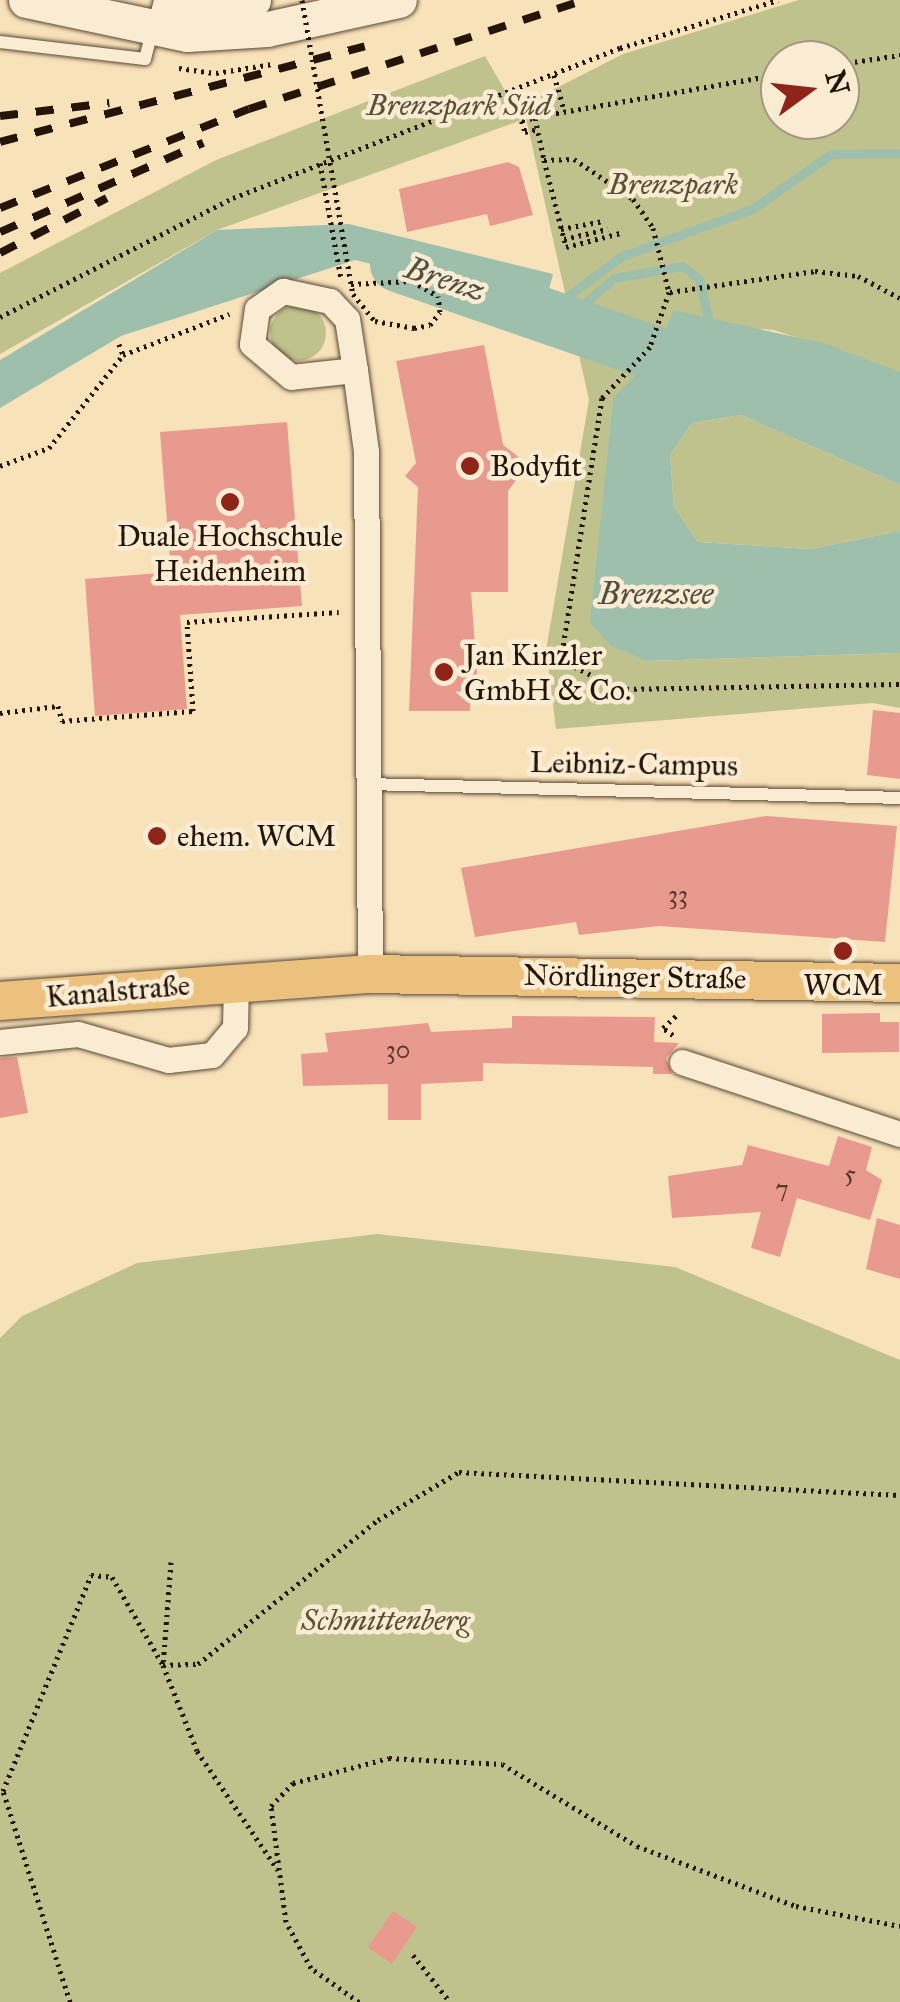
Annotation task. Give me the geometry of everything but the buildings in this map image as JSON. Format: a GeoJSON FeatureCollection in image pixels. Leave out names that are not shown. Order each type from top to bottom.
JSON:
{"type":"FeatureCollection","features":[{"type":"Feature","properties":{"kind":"main road","name":"Kanalstraße"},"geometry":{"type":"LineString","coordinates":[[0,1001],[370,974]]}},
{"type":"Feature","properties":{"kind":"main road","name":"Nördlinger Straße"},"geometry":{"type":"LineString","coordinates":[[370,974],[900,984]]}},
{"type":"Feature","properties":{"kind":"street"},"geometry":{"type":"LineString","coordinates":[[26,0],[267,29],[379,3]]}},
{"type":"Feature","properties":{"kind":"street"},"geometry":{"type":"LineString","coordinates":[[173,0],[253,0]]}},
{"type":"Feature","properties":{"kind":"street"},"geometry":{"type":"LineString","coordinates":[[340,276],[366,450],[370,974]]}},
{"type":"Feature","properties":{"kind":"street"},"geometry":{"type":"LineString","coordinates":[[346,319],[330,301],[283,291],[256,310],[252,344],[291,377],[355,370]]}},
{"type":"Feature","properties":{"kind":"street","name":"Kanalstraße"},"geometry":{"type":"LineString","coordinates":[[0,1042],[78,1034],[168,1060],[212,1055],[234,1028],[236,982]]}},
{"type":"Feature","properties":{"kind":"street"},"geometry":{"type":"LineString","coordinates":[[684,1053],[900,1134]]}},
{"type":"Feature","properties":{"kind":"lane"},"geometry":{"type":"LineString","coordinates":[[0,42],[145,59],[156,15]]}},
{"type":"Feature","properties":{"kind":"lane","name":"Leibniz-Campus"},"geometry":{"type":"LineString","coordinates":[[367,784],[900,798]]}},
{"type":"Feature","properties":{"kind":"path"},"geometry":{"type":"LineString","coordinates":[[302,0],[314,54],[353,294],[375,321],[414,328],[430,325],[440,312],[438,296],[412,281],[340,276],[320,164]]}},
{"type":"Feature","properties":{"kind":"path"},"geometry":{"type":"LineString","coordinates":[[0,316],[234,198],[554,75],[778,0]]}},
{"type":"Feature","properties":{"kind":"path"},"geometry":{"type":"LineString","coordinates":[[296,58],[314,54]]}},
{"type":"Feature","properties":{"kind":"path"},"geometry":{"type":"LineString","coordinates":[[860,61],[900,55]]}},
{"type":"Feature","properties":{"kind":"path"},"geometry":{"type":"LineString","coordinates":[[164,64],[216,74],[277,62]]}},
{"type":"Feature","properties":{"kind":"path"},"geometry":{"type":"LineString","coordinates":[[554,75],[564,110]]}},
{"type":"Feature","properties":{"kind":"path"},"geometry":{"type":"LineString","coordinates":[[522,120],[760,77]]}},
{"type":"Feature","properties":{"kind":"path"},"geometry":{"type":"LineString","coordinates":[[513,92],[524,132],[538,129]]}},
{"type":"Feature","properties":{"kind":"path"},"geometry":{"type":"LineString","coordinates":[[522,120],[535,118],[566,248],[620,234]]}},
{"type":"Feature","properties":{"kind":"path"},"geometry":{"type":"LineString","coordinates":[[544,160],[574,158],[607,176],[653,228],[669,292],[630,377],[602,398],[561,660],[619,690],[900,684]]}},
{"type":"Feature","properties":{"kind":"path"},"geometry":{"type":"LineString","coordinates":[[562,229],[603,221]]}},
{"type":"Feature","properties":{"kind":"path"},"geometry":{"type":"LineString","coordinates":[[564,239],[608,229]]}},
{"type":"Feature","properties":{"kind":"path"},"geometry":{"type":"LineString","coordinates":[[669,292],[709,290],[815,271],[858,276],[900,298]]}},
{"type":"Feature","properties":{"kind":"path"},"geometry":{"type":"LineString","coordinates":[[0,466],[48,448],[123,355],[256,310]]}},
{"type":"Feature","properties":{"kind":"path"},"geometry":{"type":"LineString","coordinates":[[119,344],[123,355]]}},
{"type":"Feature","properties":{"kind":"path"},"geometry":{"type":"LineString","coordinates":[[0,714],[58,706],[62,722],[193,711],[186,618],[368,611]]}},
{"type":"Feature","properties":{"kind":"path"},"geometry":{"type":"LineString","coordinates":[[683,1015],[668,1016],[663,1028],[684,1053]]}},
{"type":"Feature","properties":{"kind":"path"},"geometry":{"type":"LineString","coordinates":[[162,1665],[198,1664],[378,1520],[460,1472],[900,1495]]}},
{"type":"Feature","properties":{"kind":"path"},"geometry":{"type":"LineString","coordinates":[[162,1665],[171,1562]]}},
{"type":"Feature","properties":{"kind":"path"},"geometry":{"type":"LineString","coordinates":[[3,1790],[91,1576],[112,1577],[162,1665],[198,1751],[280,1872]]}},
{"type":"Feature","properties":{"kind":"path"},"geometry":{"type":"LineString","coordinates":[[359,2002],[310,1968],[286,1922],[272,1806],[293,1783],[390,1758],[502,1764],[637,1846],[796,1906],[900,1926]]}},
{"type":"Feature","properties":{"kind":"path"},"geometry":{"type":"LineString","coordinates":[[0,1780],[70,2002]]}},
{"type":"Feature","properties":{"kind":"path"},"geometry":{"type":"LineString","coordinates":[[413,1956],[450,2002]]}},
{"type":"Feature","properties":{"kind":"green space","name":"Brenzpark"},"geometry":{"type":"Polygon","coordinates":[[[799,0],[900,0],[900,372],[774,330],[720,326],[673,311],[656,353],[613,399],[591,623],[647,661],[900,653],[900,708],[872,703],[556,729],[546,650],[589,400],[523,105],[623,54],[799,0]]]}},
{"type":"Feature","properties":{"kind":"green space","name":"Brenzpark Süd"},"geometry":{"type":"Polygon","coordinates":[[[485,56],[522,120],[217,230],[0,354],[0,273],[216,160],[485,56]]]}},
{"type":"Feature","properties":{"kind":"green space"},"geometry":{"type":"Polygon","coordinates":[[[298,305],[317,314],[326,333],[317,352],[298,361],[279,352],[270,333],[279,314],[298,305]]]}},
{"type":"Feature","properties":{"kind":"green space"},"geometry":{"type":"Polygon","coordinates":[[[741,415],[900,485],[900,531],[811,549],[698,542],[674,507],[670,455],[692,423],[741,415]]]}},
{"type":"Feature","properties":{"kind":"green space","name":"Schmittenberg"},"geometry":{"type":"Polygon","coordinates":[[[377,1234],[675,1267],[900,1360],[900,2002],[0,2002],[0,1338],[22,1316],[137,1263],[377,1234]]]}},
{"type":"Feature","properties":{"kind":"water","name":"Brenz"},"geometry":{"type":"Polygon","coordinates":[[[349,224],[553,274],[545,305],[355,260],[121,336],[0,408],[0,360],[217,230],[349,224]]]}},
{"type":"Feature","properties":{"kind":"water","name":"Brenzsee"},"geometry":{"type":"Polygon","coordinates":[[[673,310],[827,344],[900,372],[900,485],[741,415],[692,423],[670,455],[674,507],[698,542],[811,549],[900,531],[900,653],[647,661],[611,646],[590,623],[613,398],[656,353],[673,310]]]}},
{"type":"Feature","properties":{"kind":"waterway"},"geometry":{"type":"LineString","coordinates":[[545,313],[622,256],[752,209],[831,154],[900,153]]}},
{"type":"Feature","properties":{"kind":"waterway","name":"Brenz"},"geometry":{"type":"LineString","coordinates":[[397,264],[726,378]]}},
{"type":"Feature","properties":{"kind":"waterway"},"geometry":{"type":"LineString","coordinates":[[566,319],[614,278],[682,266],[699,279],[709,322],[703,330]]}},
{"type":"Feature","properties":{"kind":"railway"},"geometry":{"type":"LineString","coordinates":[[0,208],[249,109],[585,0]]}},
{"type":"Feature","properties":{"kind":"railway"},"geometry":{"type":"LineString","coordinates":[[0,142],[365,46]]}},
{"type":"Feature","properties":{"kind":"railway"},"geometry":{"type":"LineString","coordinates":[[0,116],[109,103]]}},
{"type":"Feature","properties":{"kind":"railway"},"geometry":{"type":"LineString","coordinates":[[0,232],[203,143]]}},
{"type":"Feature","properties":{"kind":"railway"},"geometry":{"type":"LineString","coordinates":[[0,253],[107,198]]}},
{"type":"Feature","properties":{"kind":"place","name":"Bodyfit"},"geometry":{"type":"Point","coordinates":[470,466]}},
{"type":"Feature","properties":{"kind":"place","name":"Duale Hochschule Heidenheim"},"geometry":{"type":"Point","coordinates":[230,502]}},
{"type":"Feature","properties":{"kind":"place","name":"Jan Kinzler GmbH & Co."},"geometry":{"type":"Point","coordinates":[444,672]}},
{"type":"Feature","properties":{"kind":"place","name":"ehem. WCM"},"geometry":{"type":"Point","coordinates":[157,836]}},
{"type":"Feature","properties":{"kind":"place","name":"WCM"},"geometry":{"type":"Point","coordinates":[843,951]}}]}
